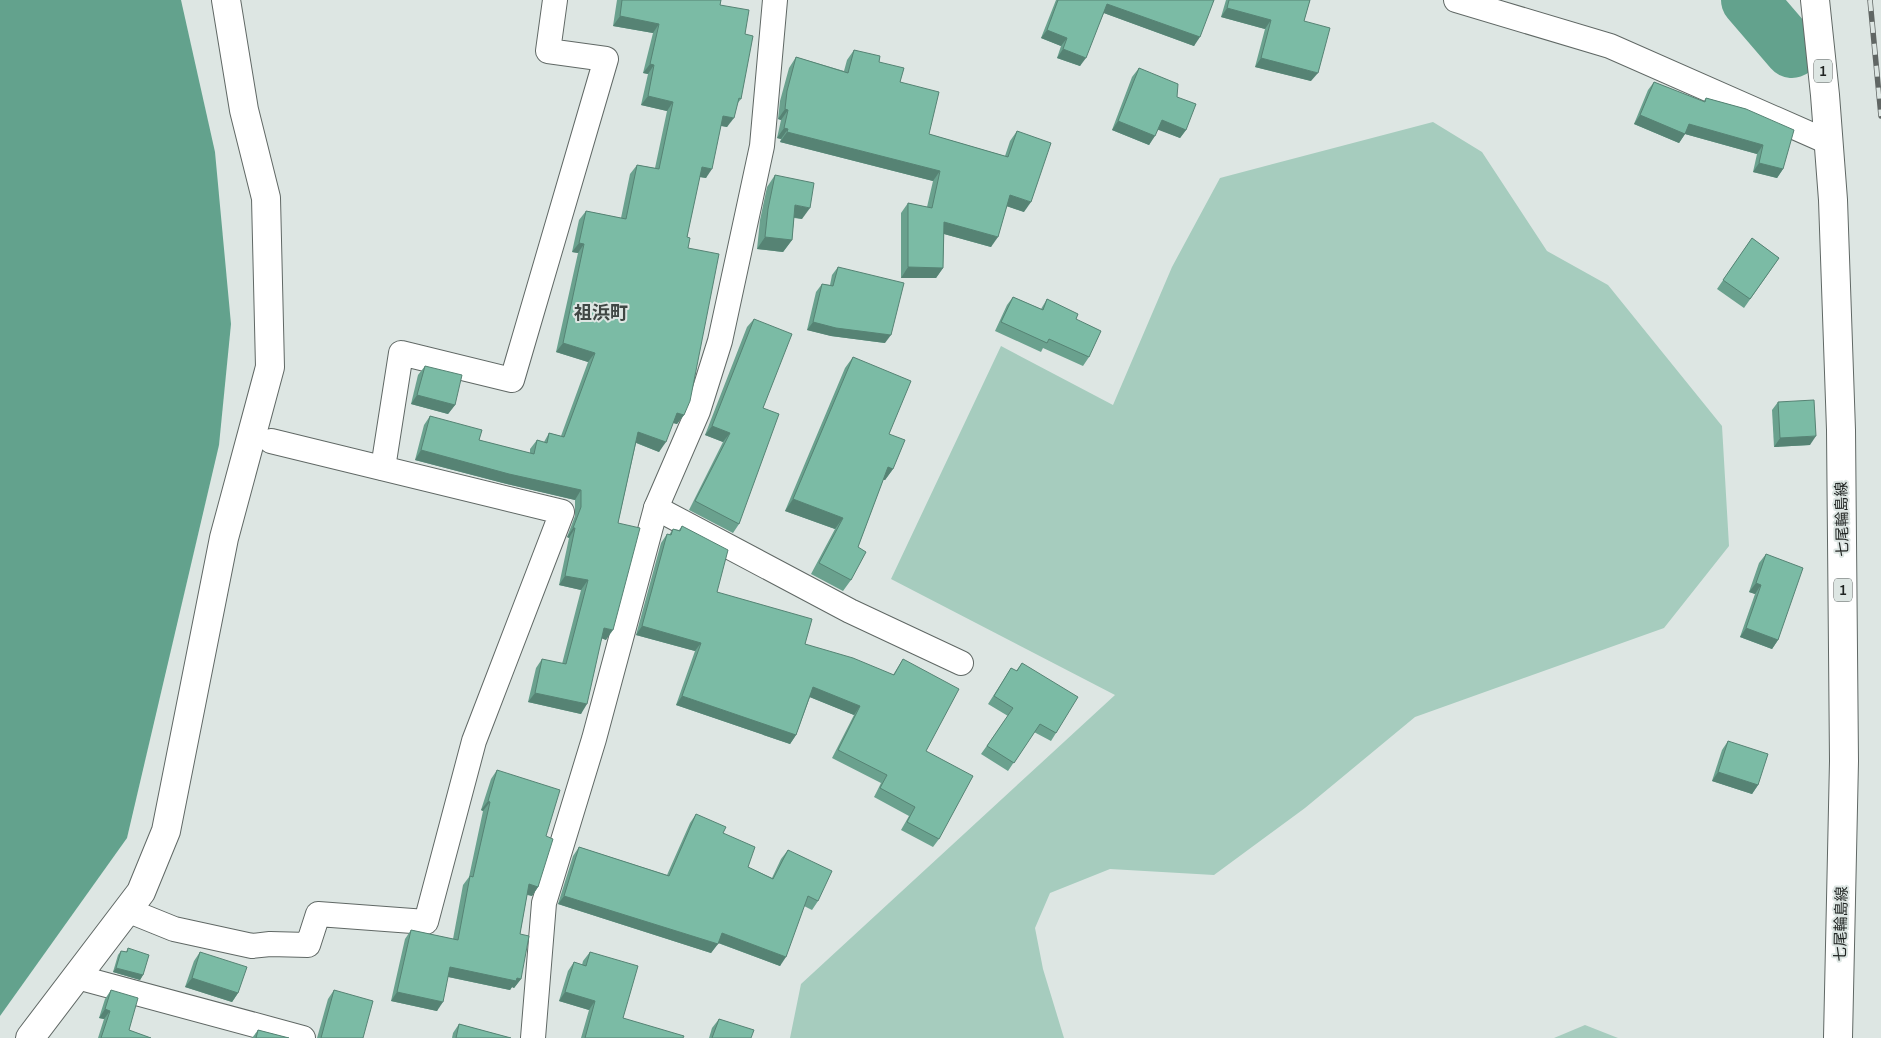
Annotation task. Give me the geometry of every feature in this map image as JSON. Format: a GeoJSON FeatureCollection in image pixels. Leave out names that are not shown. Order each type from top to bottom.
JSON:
{"type":"FeatureCollection","features":[{"type":"Feature","properties":{"kind":"street"},"geometry":{"type":"LineString","coordinates":[[30,1038],[141,892],[166,831],[224,538],[270,367],[266,198],[244,110],[226,0]]}},
{"type":"Feature","properties":{"kind":"street"},"geometry":{"type":"LineString","coordinates":[[383,468],[401,353],[512,380],[606,59],[548,51],[555,0]]}},
{"type":"Feature","properties":{"kind":"street"},"geometry":{"type":"LineString","coordinates":[[533,1038],[544,903],[594,739],[656,508],[698,412],[720,341],[762,146],[775,0]]}},
{"type":"Feature","properties":{"kind":"street"},"geometry":{"type":"LineString","coordinates":[[1456,0],[1610,46],[1828,142]]}},
{"type":"Feature","properties":{"kind":"street","name":"七尾輪島線"},"geometry":{"type":"LineString","coordinates":[[1815,0],[1825,94],[1835,235],[1841,460],[1844,761],[1838,1038]]}},
{"type":"Feature","properties":{"kind":"street"},"geometry":{"type":"LineString","coordinates":[[126,910],[174,929],[252,946],[270,944],[308,945],[318,914],[426,922],[474,741],[562,512],[271,441]]}},
{"type":"Feature","properties":{"kind":"street"},"geometry":{"type":"LineString","coordinates":[[656,508],[850,611],[961,663]]}},
{"type":"Feature","properties":{"kind":"street"},"geometry":{"type":"LineString","coordinates":[[77,977],[303,1038]]}},
{"type":"Feature","properties":{"kind":"shaded area"},"geometry":{"type":"Polygon","coordinates":[[[0,0],[181,0],[215,152],[231,324],[219,445],[127,838],[0,1016],[0,0]]]}},
{"type":"Feature","properties":{"kind":"shaded area"},"geometry":{"type":"Polygon","coordinates":[[[1433,122],[1482,152],[1547,251],[1608,285],[1722,426],[1729,546],[1664,628],[1415,717],[1305,808],[1214,875],[1110,869],[1050,893],[1035,928],[1043,969],[1064,1038],[790,1038],[801,984],[1115,695],[891,579],[1001,346],[1113,405],[1172,267],[1220,178],[1433,122]]]}},
{"type":"Feature","properties":{"kind":"shaded area"},"geometry":{"type":"Polygon","coordinates":[[[1585,1025],[1618,1038],[1554,1038],[1585,1025]]]}},
{"type":"Feature","properties":{"kind":"building"},"geometry":{"type":"Polygon","coordinates":[[[622,0],[721,0],[720,5],[749,10],[745,34],[753,36],[741,99],[739,98],[734,118],[723,116],[712,169],[702,167],[687,237],[690,238],[688,248],[719,254],[690,401],[684,415],[677,413],[666,442],[638,432],[618,523],[640,528],[613,630],[604,628],[587,704],[535,693],[542,659],[566,664],[588,580],[565,576],[575,528],[573,528],[581,507],[581,490],[509,474],[421,450],[430,416],[482,430],[479,440],[534,454],[537,440],[547,443],[549,433],[564,437],[595,353],[563,343],[584,244],[579,243],[586,211],[626,219],[637,165],[659,169],[673,102],[648,96],[654,65],[650,64],[659,24],[620,16],[622,0]]]}},
{"type":"Feature","properties":{"kind":"building"},"geometry":{"type":"Polygon","coordinates":[[[1058,0],[1214,0],[1200,37],[1107,4],[1086,58],[1063,49],[1067,38],[1047,30],[1058,0]]]}},
{"type":"Feature","properties":{"kind":"building"},"geometry":{"type":"Polygon","coordinates":[[[1229,0],[1310,0],[1304,21],[1330,28],[1318,73],[1261,58],[1271,20],[1227,8],[1229,0]]]}},
{"type":"Feature","properties":{"kind":"building"},"geometry":{"type":"Polygon","coordinates":[[[854,50],[880,56],[879,62],[904,68],[900,82],[939,92],[929,134],[1008,157],[1017,131],[1051,143],[1031,202],[1010,195],[998,237],[944,222],[943,268],[908,267],[908,203],[932,208],[940,171],[787,132],[788,129],[784,128],[788,110],[785,109],[787,91],[796,57],[848,73],[854,50]]]}},
{"type":"Feature","properties":{"kind":"building"},"geometry":{"type":"Polygon","coordinates":[[[1139,68],[1178,84],[1177,97],[1196,104],[1186,130],[1162,120],[1155,136],[1118,121],[1139,68]]]}},
{"type":"Feature","properties":{"kind":"building"},"geometry":{"type":"Polygon","coordinates":[[[1654,82],[1705,102],[1706,98],[1746,109],[1794,130],[1783,169],[1759,163],[1763,145],[1689,124],[1685,134],[1640,115],[1654,82]]]}},
{"type":"Feature","properties":{"kind":"building"},"geometry":{"type":"Polygon","coordinates":[[[775,175],[814,183],[810,208],[795,205],[792,240],[765,237],[775,175]]]}},
{"type":"Feature","properties":{"kind":"building"},"geometry":{"type":"Polygon","coordinates":[[[1752,238],[1779,258],[1750,299],[1723,280],[1752,238]]]}},
{"type":"Feature","properties":{"kind":"building"},"geometry":{"type":"Polygon","coordinates":[[[838,267],[904,283],[891,335],[836,328],[813,322],[822,284],[833,286],[838,267]]]}},
{"type":"Feature","properties":{"kind":"building"},"geometry":{"type":"Polygon","coordinates":[[[1013,297],[1043,310],[1047,299],[1078,314],[1076,319],[1101,331],[1089,357],[1049,339],[1047,343],[1001,322],[1013,297]]]}},
{"type":"Feature","properties":{"kind":"building"},"geometry":{"type":"Polygon","coordinates":[[[754,319],[792,334],[763,408],[779,414],[739,524],[695,501],[730,433],[712,426],[754,319]]]}},
{"type":"Feature","properties":{"kind":"building"},"geometry":{"type":"Polygon","coordinates":[[[853,357],[911,381],[889,434],[905,440],[893,469],[888,467],[858,547],[866,552],[851,580],[819,563],[843,518],[793,499],[853,357]]]}},
{"type":"Feature","properties":{"kind":"building"},"geometry":{"type":"Polygon","coordinates":[[[425,366],[462,375],[455,405],[417,395],[425,366]]]}},
{"type":"Feature","properties":{"kind":"building"},"geometry":{"type":"Polygon","coordinates":[[[1814,400],[1816,436],[1780,438],[1778,402],[1814,400]]]}},
{"type":"Feature","properties":{"kind":"building"},"geometry":{"type":"Polygon","coordinates":[[[682,526],[728,550],[717,592],[812,619],[805,644],[853,658],[894,675],[903,659],[959,689],[926,751],[973,776],[939,839],[907,822],[915,807],[880,788],[887,775],[838,750],[860,706],[813,687],[796,735],[682,696],[701,643],[642,626],[667,534],[671,535],[673,529],[680,531],[682,526]]]}},
{"type":"Feature","properties":{"kind":"building"},"geometry":{"type":"Polygon","coordinates":[[[1766,554],[1803,568],[1778,640],[1746,628],[1761,585],[1756,583],[1766,554]]]}},
{"type":"Feature","properties":{"kind":"building"},"geometry":{"type":"Polygon","coordinates":[[[1022,663],[1078,697],[1056,733],[1040,724],[1014,763],[987,746],[1013,708],[994,696],[1011,668],[1017,671],[1022,663]]]}},
{"type":"Feature","properties":{"kind":"building"},"geometry":{"type":"Polygon","coordinates":[[[1728,741],[1768,754],[1758,785],[1718,772],[1728,741]]]}},
{"type":"Feature","properties":{"kind":"building"},"geometry":{"type":"Polygon","coordinates":[[[497,770],[560,790],[546,836],[553,839],[538,887],[529,884],[520,934],[529,936],[521,979],[517,978],[516,981],[450,967],[443,1002],[397,992],[411,930],[458,940],[470,876],[473,877],[490,802],[488,801],[497,770]]]}},
{"type":"Feature","properties":{"kind":"building"},"geometry":{"type":"Polygon","coordinates":[[[696,814],[726,827],[723,833],[755,847],[748,867],[773,879],[788,850],[832,871],[818,901],[808,896],[786,957],[722,933],[718,944],[564,896],[579,847],[669,876],[696,814]]]}},
{"type":"Feature","properties":{"kind":"building"},"geometry":{"type":"Polygon","coordinates":[[[128,948],[149,955],[143,975],[116,968],[121,951],[127,952],[128,948]]]}},
{"type":"Feature","properties":{"kind":"building"},"geometry":{"type":"Polygon","coordinates":[[[200,952],[247,967],[238,993],[192,978],[200,952]]]}},
{"type":"Feature","properties":{"kind":"building"},"geometry":{"type":"Polygon","coordinates":[[[590,952],[638,966],[623,1018],[684,1036],[683,1038],[585,1038],[595,1001],[565,992],[574,962],[586,966],[590,952]]]}},
{"type":"Feature","properties":{"kind":"building"},"geometry":{"type":"Polygon","coordinates":[[[111,990],[138,998],[129,1030],[151,1038],[101,1038],[110,1011],[105,1009],[111,990]]]}},
{"type":"Feature","properties":{"kind":"building"},"geometry":{"type":"Polygon","coordinates":[[[334,990],[373,1001],[363,1038],[321,1038],[334,990]]]}},
{"type":"Feature","properties":{"kind":"building"},"geometry":{"type":"Polygon","coordinates":[[[719,1019],[754,1030],[751,1038],[712,1038],[719,1019]]]}},
{"type":"Feature","properties":{"kind":"building"},"geometry":{"type":"Polygon","coordinates":[[[459,1024],[511,1038],[456,1038],[459,1024]]]}},
{"type":"Feature","properties":{"kind":"building"},"geometry":{"type":"Polygon","coordinates":[[[258,1030],[289,1038],[256,1038],[258,1030]]]}},
{"type":"Feature","properties":{"kind":"waterway"},"geometry":{"type":"LineString","coordinates":[[1749,0],[1792,50]]}},
{"type":"Feature","properties":{"kind":"railway"},"geometry":{"type":"LineString","coordinates":[[1870,0],[1881,116]]}},
{"type":"Feature","properties":{"kind":"district","name":"祖浜町"},"geometry":{"type":"Point","coordinates":[601,313]}}]}
